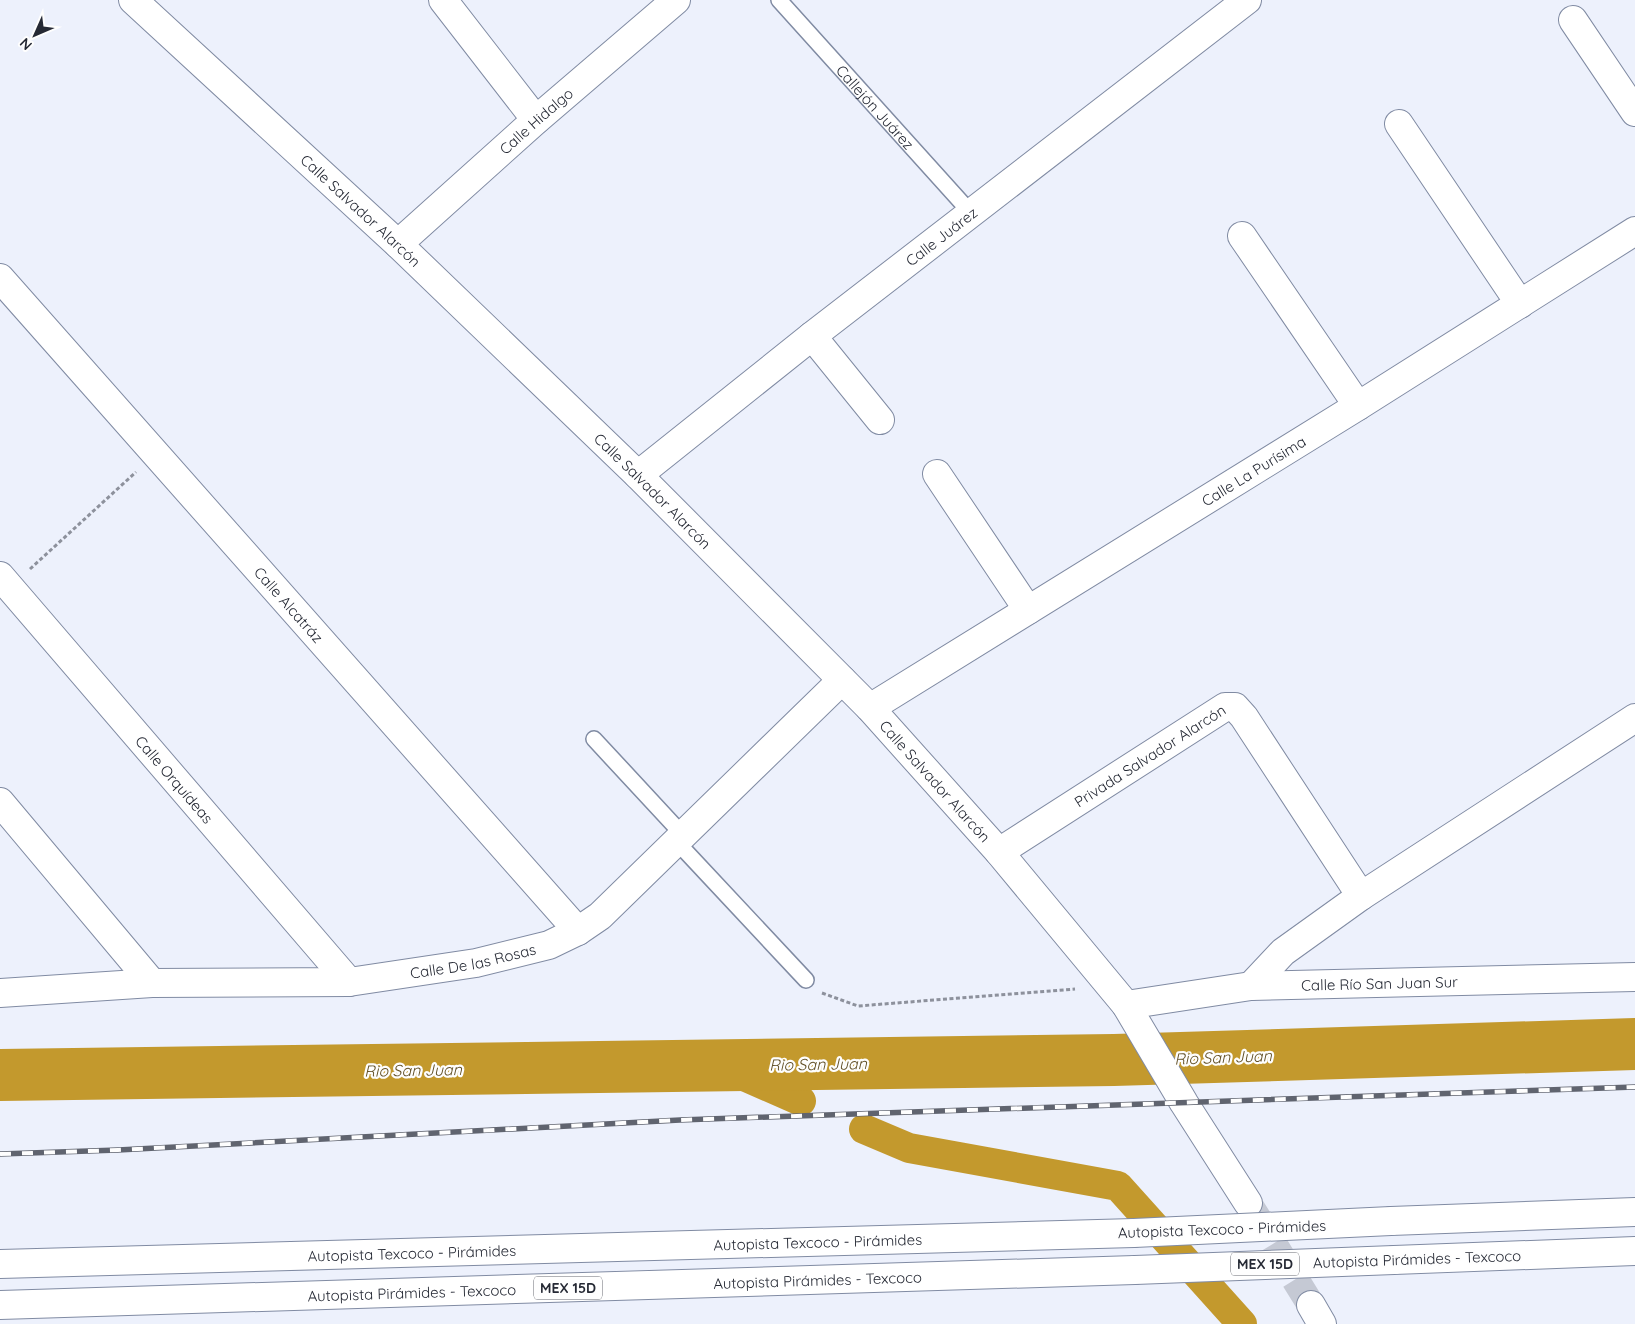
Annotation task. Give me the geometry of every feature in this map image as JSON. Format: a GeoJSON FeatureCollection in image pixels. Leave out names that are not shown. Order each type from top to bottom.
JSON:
{"type":"FeatureCollection","features":[{"type":"Feature","properties":{"kind":"main road","name":"Calle Salvador Alarcón"},"geometry":{"type":"LineString","coordinates":[[133,0],[398,244],[638,475],[870,708],[999,852],[1123,1003],[1248,1203]]}},
{"type":"Feature","properties":{"kind":"main road"},"geometry":{"type":"LineString","coordinates":[[443,0],[536,120]]}},
{"type":"Feature","properties":{"kind":"main road","name":"Calle Hidalgo"},"geometry":{"type":"LineString","coordinates":[[398,244],[536,120],[676,0]]}},
{"type":"Feature","properties":{"kind":"main road","name":"Calle Juárez"},"geometry":{"type":"LineString","coordinates":[[638,475],[812,336],[1247,0]]}},
{"type":"Feature","properties":{"kind":"main road"},"geometry":{"type":"LineString","coordinates":[[1573,20],[1635,112]]}},
{"type":"Feature","properties":{"kind":"main road"},"geometry":{"type":"LineString","coordinates":[[1399,124],[1520,304]]}},
{"type":"Feature","properties":{"kind":"main road","name":"Calle La Purísima"},"geometry":{"type":"LineString","coordinates":[[870,708],[1358,406],[1635,230]]}},
{"type":"Feature","properties":{"kind":"main road"},"geometry":{"type":"LineString","coordinates":[[1242,236],[1358,406]]}},
{"type":"Feature","properties":{"kind":"main road","name":"Calle Alcatráz"},"geometry":{"type":"LineString","coordinates":[[0,278],[157,453],[578,931]]}},
{"type":"Feature","properties":{"kind":"main road"},"geometry":{"type":"LineString","coordinates":[[812,336],[880,420]]}},
{"type":"Feature","properties":{"kind":"main road"},"geometry":{"type":"LineString","coordinates":[[937,474],[1028,610]]}},
{"type":"Feature","properties":{"kind":"main road","name":"Calle Orquídeas"},"geometry":{"type":"LineString","coordinates":[[5,581],[349,982]]}},
{"type":"Feature","properties":{"kind":"main road","name":"Calle De las Rosas"},"geometry":{"type":"LineString","coordinates":[[0,993],[152,983],[349,982],[476,963],[549,946],[578,931],[600,916],[842,680]]}},
{"type":"Feature","properties":{"kind":"main road","name":"Privada Salvador Alarcón"},"geometry":{"type":"LineString","coordinates":[[999,852],[1225,706],[1235,707],[1361,896]]}},
{"type":"Feature","properties":{"kind":"main road"},"geometry":{"type":"LineString","coordinates":[[1251,986],[1284,952],[1361,896],[1635,718]]}},
{"type":"Feature","properties":{"kind":"main road"},"geometry":{"type":"LineString","coordinates":[[0,802],[152,983]]}},
{"type":"Feature","properties":{"kind":"main road","name":"Calle Río San Juan Sur"},"geometry":{"type":"LineString","coordinates":[[1123,1003],[1251,986],[1635,976]]}},
{"type":"Feature","properties":{"kind":"main road","name":"Autopista Texcoco - Pirámides"},"geometry":{"type":"LineString","coordinates":[[0,1264],[1134,1233],[1635,1212]]}},
{"type":"Feature","properties":{"kind":"main road","name":"Autopista Pirámides - Texcoco"},"geometry":{"type":"LineString","coordinates":[[0,1305],[1135,1270],[1635,1251]]}},
{"type":"Feature","properties":{"kind":"lane","name":"Callejón Juárez"},"geometry":{"type":"LineString","coordinates":[[779,0],[971,213]]}},
{"type":"Feature","properties":{"kind":"lane"},"geometry":{"type":"LineString","coordinates":[[594,739],[679,838],[806,980]]}},
{"type":"Feature","properties":{"kind":"path"},"geometry":{"type":"LineString","coordinates":[[5,581],[157,453]]}},
{"type":"Feature","properties":{"kind":"path"},"geometry":{"type":"LineString","coordinates":[[806,980],[826,996],[858,1006],[1123,1003]]}},
{"type":"Feature","properties":{"kind":"waterway","name":"Rio San Juan"},"geometry":{"type":"LineString","coordinates":[[0,1075],[1114,1060],[1635,1044]]}},
{"type":"Feature","properties":{"kind":"waterway"},"geometry":{"type":"LineString","coordinates":[[719,1065],[801,1101]]}},
{"type":"Feature","properties":{"kind":"waterway"},"geometry":{"type":"LineString","coordinates":[[864,1129],[909,1148],[1118,1186],[1242,1324]]}},
{"type":"Feature","properties":{"kind":"tunnel"},"geometry":{"type":"LineString","coordinates":[[1251,1208],[1311,1305]]}},
{"type":"Feature","properties":{"kind":"railway"},"geometry":{"type":"LineString","coordinates":[[0,1154],[118,1150],[680,1120],[1635,1087]]}}]}
